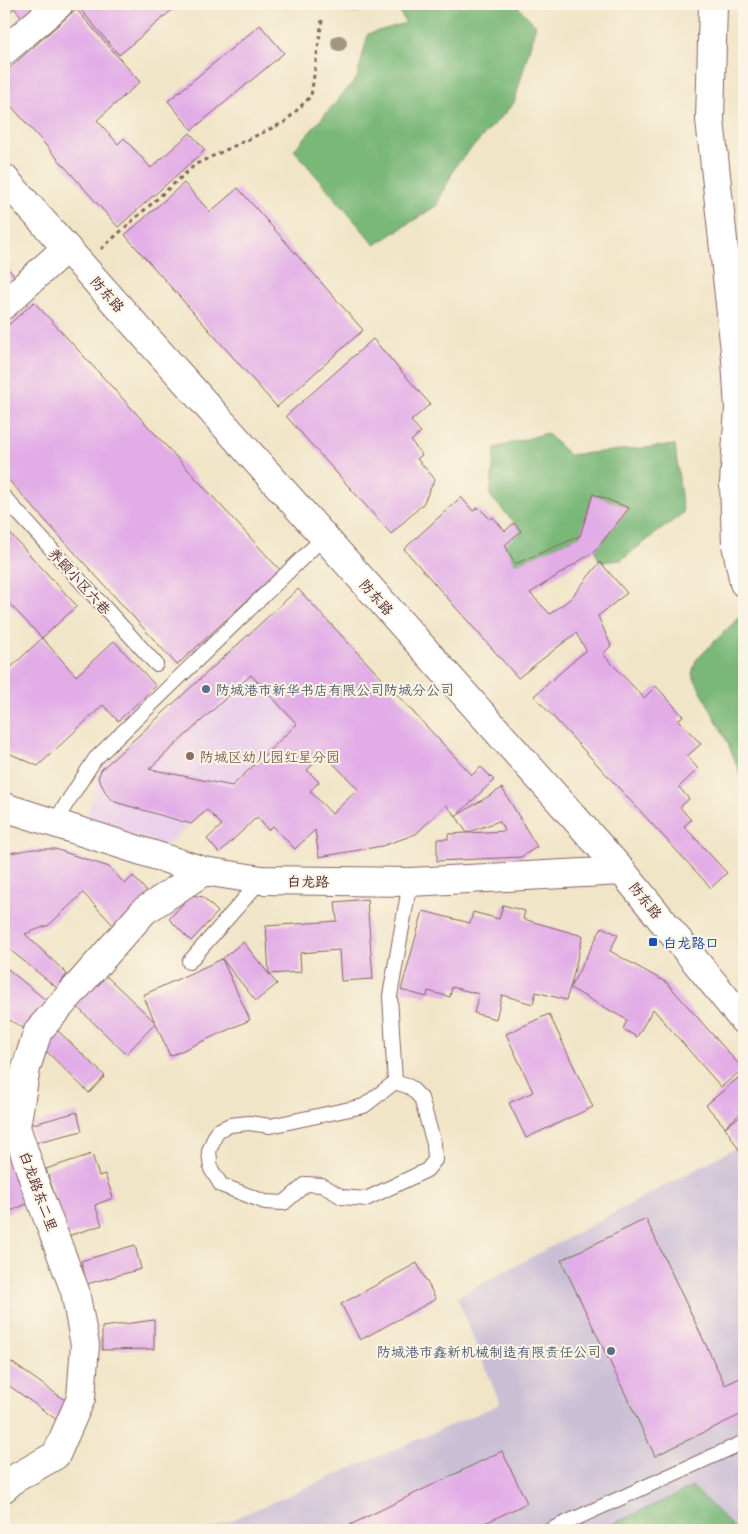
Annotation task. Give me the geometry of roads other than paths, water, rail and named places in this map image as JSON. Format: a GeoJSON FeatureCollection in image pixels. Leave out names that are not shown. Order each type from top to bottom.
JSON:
{"type":"FeatureCollection","features":[{"type":"Feature","properties":{"kind":"street"},"geometry":{"type":"LineString","coordinates":[[4,52],[59,4]]}},
{"type":"Feature","properties":{"kind":"street"},"geometry":{"type":"LineString","coordinates":[[713,4],[710,120],[739,409],[734,483],[736,544],[744,583]]}},
{"type":"Feature","properties":{"kind":"street","name":"防东路"},"geometry":{"type":"LineString","coordinates":[[4,178],[622,871],[744,1021]]}},
{"type":"Feature","properties":{"kind":"street"},"geometry":{"type":"LineString","coordinates":[[4,305],[74,257]]}},
{"type":"Feature","properties":{"kind":"street","name":"白龙路"},"geometry":{"type":"LineString","coordinates":[[4,807],[204,871],[261,880],[410,882],[622,871]]}},
{"type":"Feature","properties":{"kind":"street","name":"白龙路东二里"},"geometry":{"type":"LineString","coordinates":[[4,1488],[14,1479],[56,1455],[81,1398],[85,1346],[75,1291],[16,1127],[26,1068],[38,1031],[144,911],[204,871]]}},
{"type":"Feature","properties":{"kind":"lane","name":"养颐小区六巷"},"geometry":{"type":"LineString","coordinates":[[4,497],[156,664]]}},
{"type":"Feature","properties":{"kind":"lane"},"geometry":{"type":"LineString","coordinates":[[54,823],[95,759],[324,537]]}},
{"type":"Feature","properties":{"kind":"lane"},"geometry":{"type":"LineString","coordinates":[[189,962],[261,880]]}},
{"type":"Feature","properties":{"kind":"lane"},"geometry":{"type":"LineString","coordinates":[[395,1082],[390,996],[410,882]]}},
{"type":"Feature","properties":{"kind":"lane"},"geometry":{"type":"LineString","coordinates":[[395,1082],[410,1087],[421,1098],[434,1144],[434,1160],[427,1170],[366,1199],[342,1196],[322,1185],[306,1184],[284,1203],[266,1202],[221,1186],[211,1169],[209,1151],[217,1132],[230,1124],[249,1123],[270,1126],[364,1106],[395,1082]]}},
{"type":"Feature","properties":{"kind":"lane"},"geometry":{"type":"LineString","coordinates":[[550,1530],[744,1442]]}},
{"type":"Feature","properties":{"kind":"place","name":"防城港市新华书店有限公司防城分公司"},"geometry":{"type":"Point","coordinates":[206,689]}},
{"type":"Feature","properties":{"kind":"place","name":"防城区幼儿园红星分园"},"geometry":{"type":"Point","coordinates":[190,756]}},
{"type":"Feature","properties":{"kind":"place","name":"白龙路口"},"geometry":{"type":"Point","coordinates":[653,942]}},
{"type":"Feature","properties":{"kind":"place","name":"防城港市鑫新机械制造有限责任公司"},"geometry":{"type":"Point","coordinates":[611,1351]}}]}
